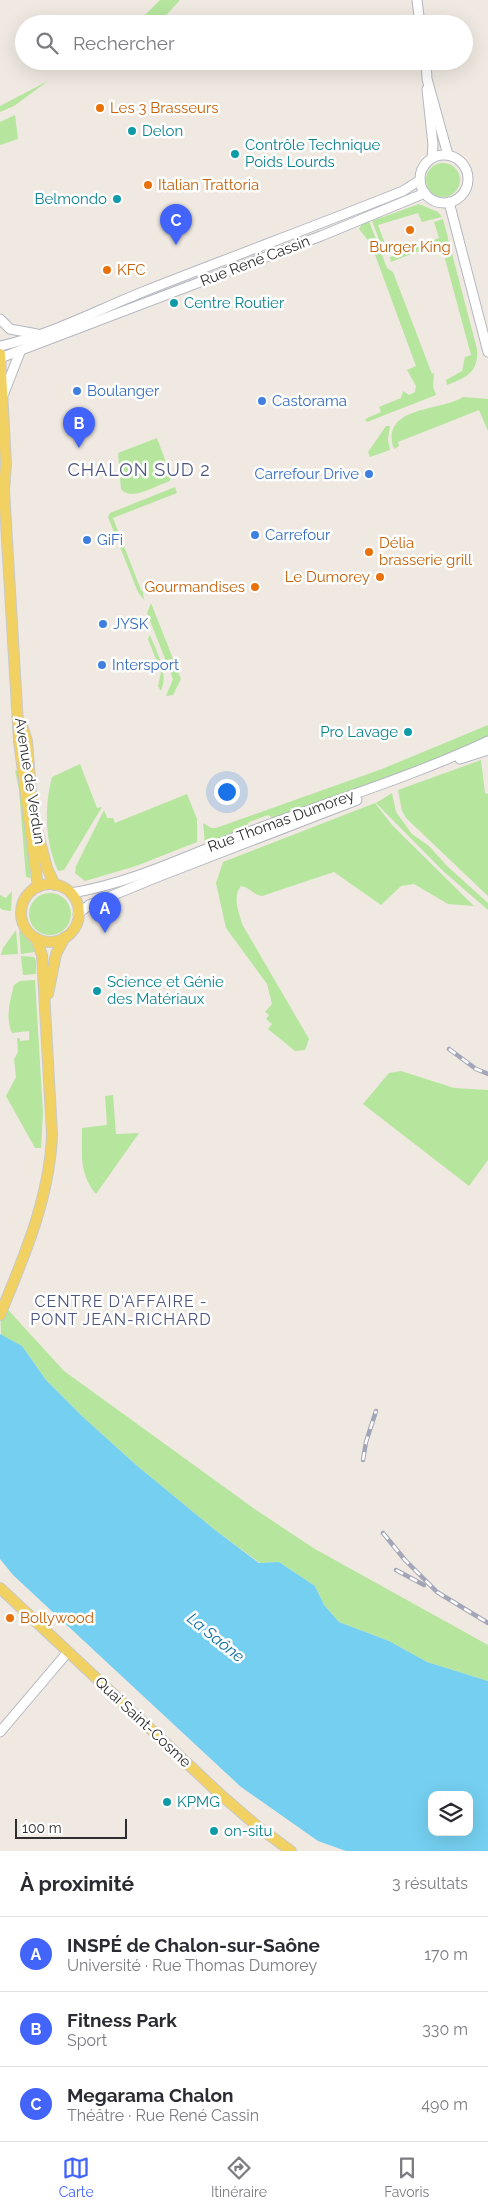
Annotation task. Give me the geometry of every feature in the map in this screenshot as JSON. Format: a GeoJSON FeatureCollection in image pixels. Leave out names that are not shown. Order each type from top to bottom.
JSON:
{"type":"FeatureCollection","features":[{"type":"Feature","properties":{"kind":"main road"},"geometry":{"type":"LineString","coordinates":[[417,0],[419,15]]}},
{"type":"Feature","properties":{"kind":"main road"},"geometry":{"type":"LineString","coordinates":[[426,70],[426,98],[433,145],[432,158]]}},
{"type":"Feature","properties":{"kind":"main road"},"geometry":{"type":"LineString","coordinates":[[427,79],[448,155]]}},
{"type":"Feature","properties":{"kind":"main road"},"geometry":{"type":"LineString","coordinates":[[448,155],[461,162],[468,178],[461,195],[449,202],[436,201],[425,192],[420,180],[423,168],[432,158],[448,155]]}},
{"type":"Feature","properties":{"kind":"main road","name":"Rue René Cassin"},"geometry":{"type":"LineString","coordinates":[[0,346],[42,334],[147,290],[404,191],[420,180]]}},
{"type":"Feature","properties":{"kind":"main road","name":"Rue René Cassin"},"geometry":{"type":"LineString","coordinates":[[0,358],[321,236],[425,192]]}},
{"type":"Feature","properties":{"kind":"main road"},"geometry":{"type":"LineString","coordinates":[[449,202],[455,219],[488,352]]}},
{"type":"Feature","properties":{"kind":"main road"},"geometry":{"type":"LineString","coordinates":[[212,277],[240,255]]}},
{"type":"Feature","properties":{"kind":"main road"},"geometry":{"type":"LineString","coordinates":[[108,317],[147,290]]}},
{"type":"Feature","properties":{"kind":"main road"},"geometry":{"type":"LineString","coordinates":[[0,319],[6,326],[16,331],[42,334]]}},
{"type":"Feature","properties":{"kind":"main road"},"geometry":{"type":"LineString","coordinates":[[4,394],[20,352]]}},
{"type":"Feature","properties":{"kind":"main road","name":"Avenue de Verdun"},"geometry":{"type":"LineString","coordinates":[[0,354],[4,394],[6,464],[4,490],[23,787],[38,887]]}},
{"type":"Feature","properties":{"kind":"main road","name":"Avenue de Verdun"},"geometry":{"type":"LineString","coordinates":[[0,474],[4,490]]}},
{"type":"Feature","properties":{"kind":"main road","name":"Avenue de Verdun"},"geometry":{"type":"LineString","coordinates":[[18,706],[27,741],[37,833],[54,885]]}},
{"type":"Feature","properties":{"kind":"main road","name":"Rue Thomas Dumorey"},"geometry":{"type":"LineString","coordinates":[[71,893],[130,878],[290,816],[358,794],[488,741]]}},
{"type":"Feature","properties":{"kind":"main road","name":"Rue Thomas Dumorey"},"geometry":{"type":"LineString","coordinates":[[78,914],[89,905],[160,876],[488,750]]}},
{"type":"Feature","properties":{"kind":"main road"},"geometry":{"type":"LineString","coordinates":[[0,1315],[41,1206],[51,1158],[52,1134],[42,955],[36,938],[24,925],[21,910],[26,896],[38,887],[54,885],[71,893],[75,900],[78,914],[75,928],[59,946],[52,968],[46,1022]]}},
{"type":"Feature","properties":{"kind":"main road"},"geometry":{"type":"LineString","coordinates":[[36,938],[51,942],[65,937]]}},
{"type":"Feature","properties":{"kind":"main road","name":"Quai Saint-Cosme"},"geometry":{"type":"LineString","coordinates":[[0,1589],[228,1801],[257,1826],[291,1851]]}},
{"type":"Feature","properties":{"kind":"main road"},"geometry":{"type":"LineString","coordinates":[[0,1732],[67,1653]]}},
{"type":"Feature","properties":{"kind":"green space"},"geometry":{"type":"Polygon","coordinates":[[[160,0],[180,0],[166,15],[145,15],[160,0]]]}},
{"type":"Feature","properties":{"kind":"green space"},"geometry":{"type":"Polygon","coordinates":[[[48,81],[14,106],[0,112],[0,106],[48,81]]]}},
{"type":"Feature","properties":{"kind":"green space"},"geometry":{"type":"Polygon","coordinates":[[[15,115],[18,139],[0,145],[0,122],[15,115]]]}},
{"type":"Feature","properties":{"kind":"green space"},"geometry":{"type":"Polygon","coordinates":[[[443,163],[455,168],[460,180],[455,192],[443,197],[431,192],[426,180],[431,168],[443,163]]]}},
{"type":"Feature","properties":{"kind":"green space"},"geometry":{"type":"Polygon","coordinates":[[[419,204],[438,212],[442,217],[422,222],[418,213],[378,225],[387,249],[383,250],[372,221],[419,204]]]}},
{"type":"Feature","properties":{"kind":"green space"},"geometry":{"type":"Polygon","coordinates":[[[443,219],[477,349],[476,363],[470,373],[460,380],[447,385],[446,380],[462,371],[465,357],[471,355],[441,244],[435,245],[434,240],[439,238],[434,222],[443,219]]]}},
{"type":"Feature","properties":{"kind":"green space"},"geometry":{"type":"Polygon","coordinates":[[[369,221],[387,268],[393,272],[432,374],[434,373],[433,386],[436,395],[367,422],[365,419],[381,412],[379,407],[401,398],[403,391],[409,395],[415,392],[416,386],[407,370],[416,366],[371,244],[359,229],[362,224],[369,221]]]}},
{"type":"Feature","properties":{"kind":"green space"},"geometry":{"type":"Polygon","coordinates":[[[427,243],[429,247],[391,262],[390,257],[427,243]]]}},
{"type":"Feature","properties":{"kind":"green space"},"geometry":{"type":"Polygon","coordinates":[[[463,397],[488,399],[488,431],[479,410],[398,442],[399,446],[394,449],[392,435],[396,425],[404,417],[463,397]]]}},
{"type":"Feature","properties":{"kind":"green space"},"geometry":{"type":"Polygon","coordinates":[[[386,426],[390,426],[388,440],[390,450],[370,457],[368,452],[386,426]]]}},
{"type":"Feature","properties":{"kind":"green space"},"geometry":{"type":"Polygon","coordinates":[[[157,438],[171,476],[170,481],[137,493],[125,493],[121,489],[118,453],[157,438]]]}},
{"type":"Feature","properties":{"kind":"green space"},"geometry":{"type":"Polygon","coordinates":[[[175,487],[177,493],[113,518],[143,592],[144,600],[138,592],[108,517],[110,513],[175,487]]]}},
{"type":"Feature","properties":{"kind":"green space"},"geometry":{"type":"Polygon","coordinates":[[[151,603],[181,679],[173,695],[166,696],[173,679],[147,613],[151,603]]]}},
{"type":"Feature","properties":{"kind":"green space"},"geometry":{"type":"Polygon","coordinates":[[[150,635],[163,670],[164,677],[161,691],[158,686],[161,672],[148,639],[150,635]]]}},
{"type":"Feature","properties":{"kind":"green space"},"geometry":{"type":"Polygon","coordinates":[[[488,725],[488,736],[410,770],[274,819],[268,815],[249,822],[244,830],[205,844],[203,823],[211,828],[216,828],[382,769],[488,725]]]}},
{"type":"Feature","properties":{"kind":"green space"},"geometry":{"type":"Polygon","coordinates":[[[481,760],[485,793],[488,794],[488,896],[406,818],[402,811],[398,790],[481,760]]]}},
{"type":"Feature","properties":{"kind":"green space"},"geometry":{"type":"Polygon","coordinates":[[[80,764],[97,808],[102,807],[64,870],[58,871],[48,836],[47,812],[49,789],[52,777],[80,764]]]}},
{"type":"Feature","properties":{"kind":"green space"},"geometry":{"type":"Polygon","coordinates":[[[15,770],[19,772],[31,878],[26,877],[19,790],[15,770]]]}},
{"type":"Feature","properties":{"kind":"green space"},"geometry":{"type":"Polygon","coordinates":[[[392,793],[396,812],[412,834],[429,846],[447,866],[488,903],[488,910],[443,871],[376,803],[392,793]]]}},
{"type":"Feature","properties":{"kind":"green space"},"geometry":{"type":"Polygon","coordinates":[[[187,794],[197,819],[197,842],[136,866],[85,881],[75,873],[76,866],[104,810],[107,818],[113,818],[115,823],[187,794]]]}},
{"type":"Feature","properties":{"kind":"green space"},"geometry":{"type":"Polygon","coordinates":[[[375,803],[392,825],[474,906],[448,904],[414,884],[401,886],[381,905],[334,872],[262,896],[241,886],[238,890],[237,900],[242,924],[309,1039],[305,1050],[295,1051],[268,1029],[272,1024],[266,1019],[269,1015],[265,1012],[272,1004],[267,984],[226,928],[216,883],[223,862],[375,803]]]}},
{"type":"Feature","properties":{"kind":"green space"},"geometry":{"type":"Polygon","coordinates":[[[12,891],[11,911],[3,910],[0,908],[0,895],[6,898],[12,891]]]}},
{"type":"Feature","properties":{"kind":"green space"},"geometry":{"type":"Polygon","coordinates":[[[54,893],[62,896],[68,902],[71,914],[68,926],[62,932],[46,935],[38,932],[32,926],[29,910],[32,902],[38,896],[54,893]]]}},
{"type":"Feature","properties":{"kind":"green space"},"geometry":{"type":"Polygon","coordinates":[[[16,930],[18,954],[1,955],[3,948],[16,930]]]}},
{"type":"Feature","properties":{"kind":"green space"},"geometry":{"type":"Polygon","coordinates":[[[19,930],[32,944],[35,952],[21,954],[19,930]]]}},
{"type":"Feature","properties":{"kind":"green space"},"geometry":{"type":"Polygon","coordinates":[[[21,956],[34,957],[36,961],[36,974],[23,975],[21,956]]]}},
{"type":"Feature","properties":{"kind":"green space"},"geometry":{"type":"Polygon","coordinates":[[[35,980],[43,1113],[41,1148],[35,1148],[6,1096],[16,1077],[14,1059],[18,1052],[17,1038],[20,1038],[20,1041],[29,1040],[29,1031],[12,1033],[9,1009],[12,991],[14,985],[20,981],[35,980]]]}},
{"type":"Feature","properties":{"kind":"green space"},"geometry":{"type":"Polygon","coordinates":[[[401,1071],[454,1088],[488,1090],[488,1160],[469,1186],[363,1104],[389,1073],[401,1071]]]}},
{"type":"Feature","properties":{"kind":"green space"},"geometry":{"type":"Polygon","coordinates":[[[113,1095],[116,1134],[139,1133],[96,1194],[84,1171],[82,1128],[107,1125],[105,1096],[113,1095]]]}},
{"type":"Feature","properties":{"kind":"green space"},"geometry":{"type":"Polygon","coordinates":[[[0,1301],[64,1371],[256,1510],[315,1549],[488,1645],[488,1681],[427,1662],[389,1641],[339,1622],[324,1605],[315,1586],[279,1562],[260,1563],[215,1530],[135,1464],[83,1417],[46,1380],[22,1346],[1,1335],[0,1301]]]}},
{"type":"Feature","properties":{"kind":"water","name":"La Saône"},"geometry":{"type":"Polygon","coordinates":[[[0,1334],[22,1346],[46,1380],[83,1417],[135,1464],[215,1530],[259,1563],[279,1562],[315,1586],[324,1605],[339,1622],[389,1641],[427,1662],[488,1681],[488,1851],[346,1851],[318,1841],[241,1787],[13,1575],[0,1559],[0,1334]]]}},
{"type":"Feature","properties":{"kind":"railway"},"geometry":{"type":"LineString","coordinates":[[449,1049],[476,1069],[488,1074]]}},
{"type":"Feature","properties":{"kind":"railway"},"geometry":{"type":"LineString","coordinates":[[363,1460],[366,1442],[376,1411]]}},
{"type":"Feature","properties":{"kind":"railway"},"geometry":{"type":"LineString","coordinates":[[383,1533],[405,1560],[437,1592],[488,1623]]}},
{"type":"Feature","properties":{"kind":"railway"},"geometry":{"type":"LineString","coordinates":[[396,1570],[424,1585]]}},
{"type":"Feature","properties":{"kind":"place","name":"Les 3 Brasseurs"},"geometry":{"type":"Point","coordinates":[100,108]}},
{"type":"Feature","properties":{"kind":"place","name":"Delon"},"geometry":{"type":"Point","coordinates":[132,131]}},
{"type":"Feature","properties":{"kind":"place","name":"Contrôle Technique Poids Lourds"},"geometry":{"type":"Point","coordinates":[235,154]}},
{"type":"Feature","properties":{"kind":"place","name":"Italian Trattoria"},"geometry":{"type":"Point","coordinates":[148,185]}},
{"type":"Feature","properties":{"kind":"place","name":"Belmondo"},"geometry":{"type":"Point","coordinates":[117,199]}},
{"type":"Feature","properties":{"kind":"place","name":"Burger King"},"geometry":{"type":"Point","coordinates":[410,230]}},
{"type":"Feature","properties":{"kind":"place","name":"Megarama Chalon"},"geometry":{"type":"Point","coordinates":[176,245]}},
{"type":"Feature","properties":{"kind":"place","name":"KFC"},"geometry":{"type":"Point","coordinates":[107,270]}},
{"type":"Feature","properties":{"kind":"place","name":"Centre Routier"},"geometry":{"type":"Point","coordinates":[174,303]}},
{"type":"Feature","properties":{"kind":"place","name":"Boulanger"},"geometry":{"type":"Point","coordinates":[77,391]}},
{"type":"Feature","properties":{"kind":"place","name":"Castorama"},"geometry":{"type":"Point","coordinates":[262,401]}},
{"type":"Feature","properties":{"kind":"place","name":"Fitness Park"},"geometry":{"type":"Point","coordinates":[79,448]}},
{"type":"Feature","properties":{"kind":"place","name":"Carrefour Drive"},"geometry":{"type":"Point","coordinates":[369,474]}},
{"type":"Feature","properties":{"kind":"place","name":"Carrefour"},"geometry":{"type":"Point","coordinates":[255,535]}},
{"type":"Feature","properties":{"kind":"place","name":"GiFi"},"geometry":{"type":"Point","coordinates":[87,540]}},
{"type":"Feature","properties":{"kind":"place","name":"Délia brasserie grill"},"geometry":{"type":"Point","coordinates":[369,552]}},
{"type":"Feature","properties":{"kind":"place","name":"Le Dumorey"},"geometry":{"type":"Point","coordinates":[380,577]}},
{"type":"Feature","properties":{"kind":"place","name":"Gourmandises"},"geometry":{"type":"Point","coordinates":[255,587]}},
{"type":"Feature","properties":{"kind":"place","name":"JYSK"},"geometry":{"type":"Point","coordinates":[103,624]}},
{"type":"Feature","properties":{"kind":"place","name":"Intersport"},"geometry":{"type":"Point","coordinates":[102,665]}},
{"type":"Feature","properties":{"kind":"place","name":"Pro Lavage"},"geometry":{"type":"Point","coordinates":[408,732]}},
{"type":"Feature","properties":{"kind":"place","name":"INSPÉ de Chalon-sur-Saône"},"geometry":{"type":"Point","coordinates":[105,933]}},
{"type":"Feature","properties":{"kind":"place","name":"Science et Génie des Matériaux"},"geometry":{"type":"Point","coordinates":[97,991]}},
{"type":"Feature","properties":{"kind":"place","name":"Bollywood"},"geometry":{"type":"Point","coordinates":[10,1618]}},
{"type":"Feature","properties":{"kind":"place","name":"KPMG"},"geometry":{"type":"Point","coordinates":[167,1802]}},
{"type":"Feature","properties":{"kind":"place","name":"on-situ"},"geometry":{"type":"Point","coordinates":[214,1831]}},
{"type":"Feature","properties":{"kind":"district","name":"CHALON SUD 2"},"geometry":{"type":"Point","coordinates":[139,470]}},
{"type":"Feature","properties":{"kind":"district","name":"CENTRE D'AFFAIRE - PONT JEAN-RICHARD"},"geometry":{"type":"Point","coordinates":[121,1310]}}]}
